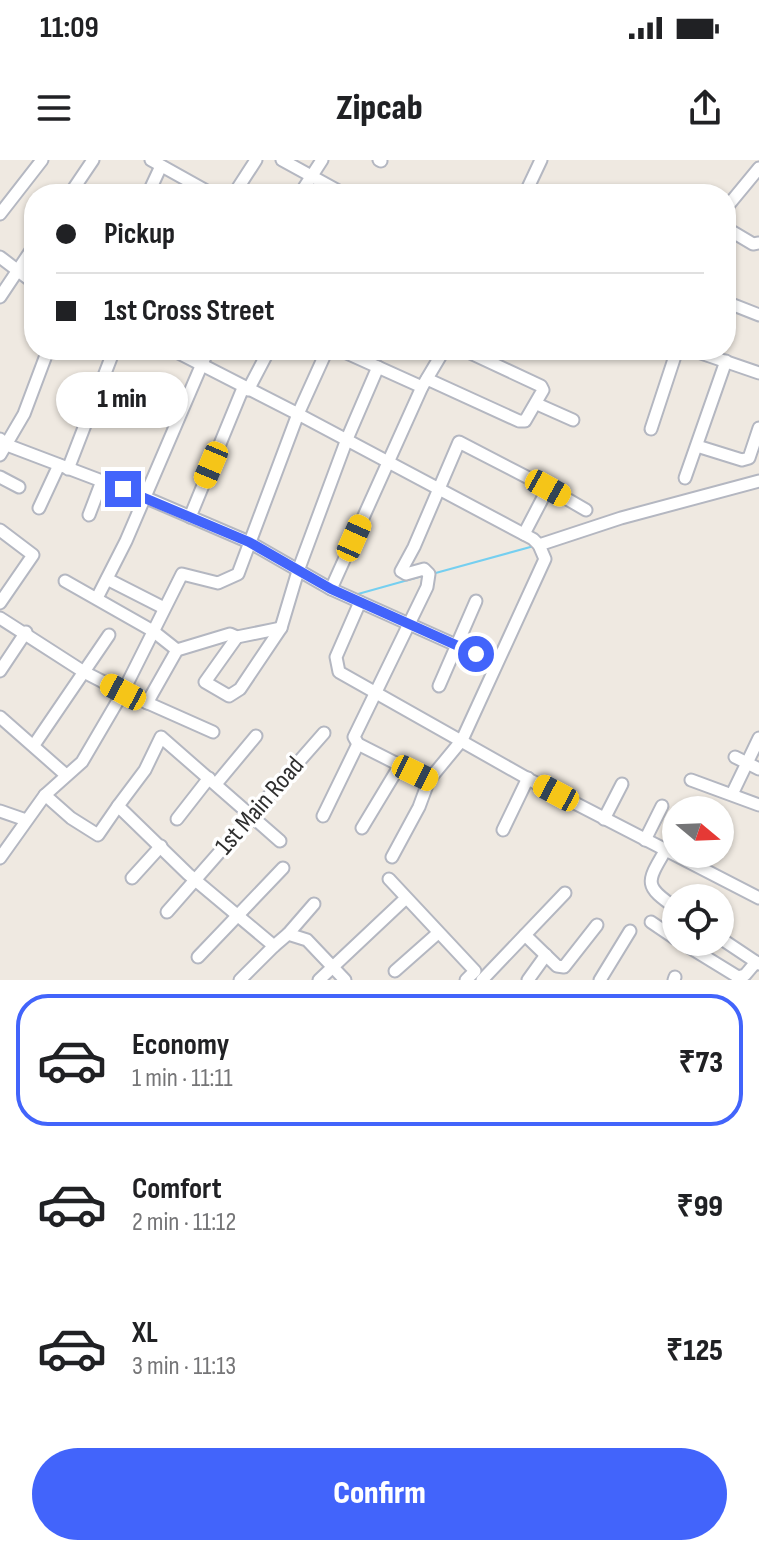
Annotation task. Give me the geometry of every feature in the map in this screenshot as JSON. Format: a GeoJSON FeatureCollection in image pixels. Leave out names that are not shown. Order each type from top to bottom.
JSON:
{"type":"FeatureCollection","features":[{"type":"Feature","properties":{"kind":"street"},"geometry":{"type":"LineString","coordinates":[[0,214],[42,160]]}},
{"type":"Feature","properties":{"kind":"street"},"geometry":{"type":"LineString","coordinates":[[77,184],[93,160]]}},
{"type":"Feature","properties":{"kind":"street"},"geometry":{"type":"LineString","coordinates":[[240,184],[256,160]]}},
{"type":"Feature","properties":{"kind":"street"},"geometry":{"type":"LineString","coordinates":[[282,160],[327,184]]}},
{"type":"Feature","properties":{"kind":"street"},"geometry":{"type":"LineString","coordinates":[[306,184],[322,160]]}},
{"type":"Feature","properties":{"kind":"street"},"geometry":{"type":"LineString","coordinates":[[530,184],[541,160]]}},
{"type":"Feature","properties":{"kind":"street"},"geometry":{"type":"LineString","coordinates":[[151,184],[156,163],[190,184]]}},
{"type":"Feature","properties":{"kind":"street"},"geometry":{"type":"LineString","coordinates":[[736,196],[759,168]]}},
{"type":"Feature","properties":{"kind":"street"},"geometry":{"type":"LineString","coordinates":[[736,234],[753,244],[759,243]]}},
{"type":"Feature","properties":{"kind":"street"},"geometry":{"type":"LineString","coordinates":[[0,257],[24,275]]}},
{"type":"Feature","properties":{"kind":"street"},"geometry":{"type":"LineString","coordinates":[[0,297],[24,260]]}},
{"type":"Feature","properties":{"kind":"street"},"geometry":{"type":"LineString","coordinates":[[736,306],[759,315]]}},
{"type":"Feature","properties":{"kind":"street"},"geometry":{"type":"LineString","coordinates":[[44,360],[24,414],[2,446],[144,497],[249,542],[331,589],[496,663]]}},
{"type":"Feature","properties":{"kind":"street"},"geometry":{"type":"LineString","coordinates":[[39,508],[63,467],[110,360]]}},
{"type":"Feature","properties":{"kind":"street"},"geometry":{"type":"LineString","coordinates":[[195,360],[524,534],[539,545],[545,559],[462,740],[429,780],[419,807],[392,857]]}},
{"type":"Feature","properties":{"kind":"street"},"geometry":{"type":"LineString","coordinates":[[97,598],[203,360]]}},
{"type":"Feature","properties":{"kind":"street"},"geometry":{"type":"LineString","coordinates":[[190,517],[246,389],[263,360]]}},
{"type":"Feature","properties":{"kind":"street"},"geometry":{"type":"LineString","coordinates":[[0,858],[45,795],[82,762],[123,692],[182,574],[218,583],[238,574],[298,414],[322,360]]}},
{"type":"Feature","properties":{"kind":"street"},"geometry":{"type":"LineString","coordinates":[[362,360],[519,421],[529,417],[543,390],[538,384],[486,360]]}},
{"type":"Feature","properties":{"kind":"street"},"geometry":{"type":"LineString","coordinates":[[331,589],[424,383],[438,360]]}},
{"type":"Feature","properties":{"kind":"street"},"geometry":{"type":"LineString","coordinates":[[651,429],[674,360]]}},
{"type":"Feature","properties":{"kind":"street"},"geometry":{"type":"LineString","coordinates":[[723,360],[759,373]]}},
{"type":"Feature","properties":{"kind":"street"},"geometry":{"type":"LineString","coordinates":[[685,478],[726,361]]}},
{"type":"Feature","properties":{"kind":"street"},"geometry":{"type":"LineString","coordinates":[[237,637],[205,682],[229,696],[240,689],[281,628],[298,571],[347,439],[378,367]]}},
{"type":"Feature","properties":{"kind":"street"},"geometry":{"type":"LineString","coordinates":[[144,389],[183,406]]}},
{"type":"Feature","properties":{"kind":"street"},"geometry":{"type":"LineString","coordinates":[[537,404],[573,420]]}},
{"type":"Feature","properties":{"kind":"street"},"geometry":{"type":"LineString","coordinates":[[697,446],[742,460],[749,458],[759,428]]}},
{"type":"Feature","properties":{"kind":"street"},"geometry":{"type":"LineString","coordinates":[[429,780],[358,744],[354,737],[427,587],[429,574],[424,569],[406,574],[401,571],[459,442],[586,510]]}},
{"type":"Feature","properties":{"kind":"street"},"geometry":{"type":"LineString","coordinates":[[0,477],[19,487]]}},
{"type":"Feature","properties":{"kind":"street"},"geometry":{"type":"LineString","coordinates":[[89,515],[102,481]]}},
{"type":"Feature","properties":{"kind":"street"},"geometry":{"type":"LineString","coordinates":[[539,545],[621,518],[759,481]]}},
{"type":"Feature","properties":{"kind":"street"},"geometry":{"type":"LineString","coordinates":[[524,534],[548,488]]}},
{"type":"Feature","properties":{"kind":"street"},"geometry":{"type":"LineString","coordinates":[[0,530],[33,555],[0,603]]}},
{"type":"Feature","properties":{"kind":"street"},"geometry":{"type":"LineString","coordinates":[[107,579],[164,608]]}},
{"type":"Feature","properties":{"kind":"street"},"geometry":{"type":"LineString","coordinates":[[65,581],[153,631],[177,650]]}},
{"type":"Feature","properties":{"kind":"street"},"geometry":{"type":"LineString","coordinates":[[439,686],[476,601]]}},
{"type":"Feature","properties":{"kind":"street"},"geometry":{"type":"LineString","coordinates":[[360,602],[336,657],[339,672],[662,849]]}},
{"type":"Feature","properties":{"kind":"street"},"geometry":{"type":"LineString","coordinates":[[0,618],[84,672],[213,732]]}},
{"type":"Feature","properties":{"kind":"street"},"geometry":{"type":"LineString","coordinates":[[147,703],[177,650],[230,634],[237,637],[281,628]]}},
{"type":"Feature","properties":{"kind":"street"},"geometry":{"type":"LineString","coordinates":[[0,671],[26,632]]}},
{"type":"Feature","properties":{"kind":"street"},"geometry":{"type":"LineString","coordinates":[[34,745],[109,635]]}},
{"type":"Feature","properties":{"kind":"street"},"geometry":{"type":"LineString","coordinates":[[0,717],[66,775]]}},
{"type":"Feature","properties":{"kind":"street","name":"1st Main Road"},"geometry":{"type":"LineString","coordinates":[[167,912],[324,733]]}},
{"type":"Feature","properties":{"kind":"street"},"geometry":{"type":"LineString","coordinates":[[177,819],[256,736]]}},
{"type":"Feature","properties":{"kind":"street"},"geometry":{"type":"LineString","coordinates":[[45,795],[71,818],[98,835],[145,770],[161,737],[280,841]]}},
{"type":"Feature","properties":{"kind":"street"},"geometry":{"type":"LineString","coordinates":[[734,790],[759,738]]}},
{"type":"Feature","properties":{"kind":"street"},"geometry":{"type":"LineString","coordinates":[[323,816],[358,744]]}},
{"type":"Feature","properties":{"kind":"street"},"geometry":{"type":"LineString","coordinates":[[735,757],[759,769]]}},
{"type":"Feature","properties":{"kind":"street"},"geometry":{"type":"LineString","coordinates":[[362,828],[400,765]]}},
{"type":"Feature","properties":{"kind":"street"},"geometry":{"type":"LineString","coordinates":[[503,830],[528,778]]}},
{"type":"Feature","properties":{"kind":"street"},"geometry":{"type":"LineString","coordinates":[[691,780],[759,805]]}},
{"type":"Feature","properties":{"kind":"street"},"geometry":{"type":"LineString","coordinates":[[604,819],[622,784]]}},
{"type":"Feature","properties":{"kind":"street"},"geometry":{"type":"LineString","coordinates":[[118,806],[188,874],[274,946]]}},
{"type":"Feature","properties":{"kind":"street"},"geometry":{"type":"LineString","coordinates":[[645,840],[662,806]]}},
{"type":"Feature","properties":{"kind":"street"},"geometry":{"type":"LineString","coordinates":[[0,811],[26,820]]}},
{"type":"Feature","properties":{"kind":"street"},"geometry":{"type":"LineString","coordinates":[[132,878],[161,846]]}},
{"type":"Feature","properties":{"kind":"street"},"geometry":{"type":"LineString","coordinates":[[662,856],[650,877],[650,884],[662,899]]}},
{"type":"Feature","properties":{"kind":"street"},"geometry":{"type":"LineString","coordinates":[[198,957],[283,868]]}},
{"type":"Feature","properties":{"kind":"street"},"geometry":{"type":"LineString","coordinates":[[699,868],[759,898]]}},
{"type":"Feature","properties":{"kind":"street"},"geometry":{"type":"LineString","coordinates":[[389,879],[476,978],[525,935],[565,893]]}},
{"type":"Feature","properties":{"kind":"street"},"geometry":{"type":"LineString","coordinates":[[319,980],[405,899]]}},
{"type":"Feature","properties":{"kind":"street"},"geometry":{"type":"LineString","coordinates":[[240,980],[314,904]]}},
{"type":"Feature","properties":{"kind":"street"},"geometry":{"type":"LineString","coordinates":[[651,922],[662,929]]}},
{"type":"Feature","properties":{"kind":"street"},"geometry":{"type":"LineString","coordinates":[[525,935],[557,966],[564,967],[597,925]]}},
{"type":"Feature","properties":{"kind":"street"},"geometry":{"type":"LineString","coordinates":[[600,980],[630,931]]}},
{"type":"Feature","properties":{"kind":"street"},"geometry":{"type":"LineString","coordinates":[[395,971],[438,933]]}},
{"type":"Feature","properties":{"kind":"street"},"geometry":{"type":"LineString","coordinates":[[288,934],[307,940],[345,980]]}},
{"type":"Feature","properties":{"kind":"street"},"geometry":{"type":"LineString","coordinates":[[704,956],[738,977],[745,975],[758,963],[734,947]]}},
{"type":"Feature","properties":{"kind":"street"},"geometry":{"type":"LineString","coordinates":[[528,980],[546,955]]}},
{"type":"Feature","properties":{"kind":"waterway"},"geometry":{"type":"LineString","coordinates":[[432,574],[534,546]]}},
{"type":"Feature","properties":{"kind":"waterway"},"geometry":{"type":"LineString","coordinates":[[358,594],[426,575]]}},
{"type":"Feature","properties":{"kind":"route"},"geometry":{"type":"LineString","coordinates":[[123,489],[249,542],[331,589],[476,654]]}}]}
